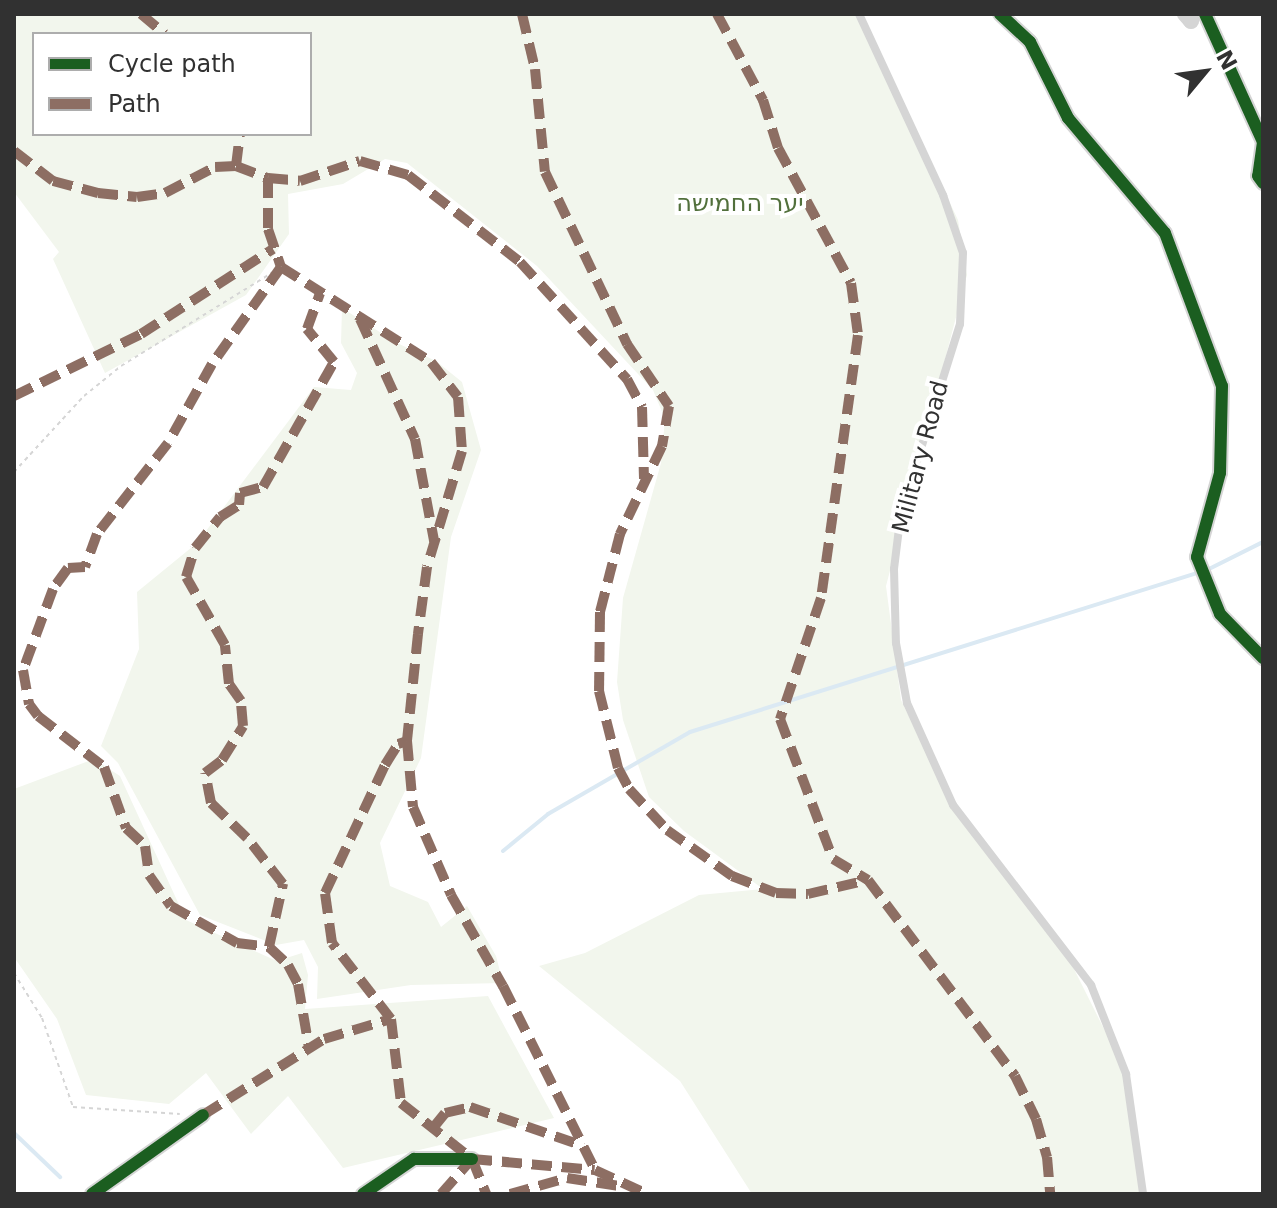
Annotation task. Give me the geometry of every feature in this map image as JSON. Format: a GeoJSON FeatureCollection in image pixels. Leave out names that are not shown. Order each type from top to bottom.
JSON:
{"type":"FeatureCollection","features":[{"type":"Feature","properties":{"kind":"street"},"geometry":{"type":"LineString","coordinates":[[1000,14],[1030,42],[1068,118],[1165,233],[1222,386],[1220,473],[1197,557],[1220,614],[1263,658]]}},
{"type":"Feature","properties":{"kind":"street"},"geometry":{"type":"LineString","coordinates":[[1185,14],[1191,21],[1191,14]]}},
{"type":"Feature","properties":{"kind":"street"},"geometry":{"type":"LineString","coordinates":[[1205,14],[1263,142],[1258,176],[1263,183]]}},
{"type":"Feature","properties":{"kind":"street"},"geometry":{"type":"LineString","coordinates":[[92,1194],[203,1115]]}},
{"type":"Feature","properties":{"kind":"street"},"geometry":{"type":"LineString","coordinates":[[363,1194],[376,1188],[414,1159],[472,1159]]}},
{"type":"Feature","properties":{"kind":"lane","name":"Military Road"},"geometry":{"type":"LineString","coordinates":[[859,14],[943,195],[963,253],[960,324],[901,512],[894,569],[896,643],[907,703],[953,805],[1091,985],[1126,1074],[1143,1194]]}},
{"type":"Feature","properties":{"kind":"path"},"geometry":{"type":"LineString","coordinates":[[14,472],[84,396],[121,366],[281,267]]}},
{"type":"Feature","properties":{"kind":"path"},"geometry":{"type":"LineString","coordinates":[[14,973],[42,1018],[73,1107],[203,1115]]}},
{"type":"Feature","properties":{"kind":"green space","name":"יער החמישה"},"geometry":{"type":"Polygon","coordinates":[[[14,14],[861,14],[958,220],[967,275],[886,586],[901,700],[951,801],[1063,947],[1121,1063],[1145,1194],[752,1194],[680,1081],[539,966],[585,953],[699,895],[763,889],[684,831],[649,797],[623,720],[617,682],[623,598],[661,463],[665,419],[653,390],[537,266],[407,163],[385,159],[343,184],[288,194],[289,234],[246,295],[105,373],[53,259],[59,252],[14,192],[14,14]]]}},
{"type":"Feature","properties":{"kind":"green space"},"geometry":{"type":"Polygon","coordinates":[[[342,308],[397,343],[436,361],[462,382],[481,450],[451,537],[421,758],[380,843],[390,886],[428,902],[441,927],[467,906],[496,956],[503,983],[411,985],[317,999],[318,967],[304,940],[276,945],[200,915],[118,763],[101,746],[139,649],[137,592],[197,543],[314,387],[351,390],[357,373],[341,343],[342,308]]]}},
{"type":"Feature","properties":{"kind":"green space"},"geometry":{"type":"Polygon","coordinates":[[[94,759],[120,776],[186,920],[277,961],[302,953],[308,975],[305,1009],[488,996],[554,1118],[343,1168],[288,1096],[251,1134],[206,1073],[169,1104],[86,1095],[57,1019],[14,957],[14,789],[94,759]]]}},
{"type":"Feature","properties":{"kind":"waterway"},"geometry":{"type":"LineString","coordinates":[[1205,571],[1263,542]]}},
{"type":"Feature","properties":{"kind":"waterway"},"geometry":{"type":"LineString","coordinates":[[503,851],[548,814],[690,732],[1197,573]]}},
{"type":"Feature","properties":{"kind":"waterway"},"geometry":{"type":"LineString","coordinates":[[14,1133],[60,1177]]}},
{"type":"Feature","properties":{"kind":"marked path"},"geometry":{"type":"LineString","coordinates":[[141,14],[163,32]]}},
{"type":"Feature","properties":{"kind":"marked path"},"geometry":{"type":"LineString","coordinates":[[522,14],[535,69],[545,172],[627,344],[669,406],[662,446],[620,534],[600,612],[599,691],[618,768],[629,789],[667,830],[732,876],[776,893],[808,894],[868,880],[1015,1076],[1036,1119],[1047,1157],[1050,1194]]}},
{"type":"Feature","properties":{"kind":"marked path"},"geometry":{"type":"LineString","coordinates":[[717,14],[763,100],[778,148],[851,283],[858,335],[821,598],[780,719],[833,859],[868,880]]}},
{"type":"Feature","properties":{"kind":"marked path"},"geometry":{"type":"LineString","coordinates":[[236,166],[240,136]]}},
{"type":"Feature","properties":{"kind":"marked path"},"geometry":{"type":"LineString","coordinates":[[14,151],[53,181],[98,193],[137,197],[165,193],[215,167],[236,166],[268,178],[300,181],[360,161],[408,175],[520,262],[627,379],[642,407],[644,479]]}},
{"type":"Feature","properties":{"kind":"marked path"},"geometry":{"type":"LineString","coordinates":[[268,178],[268,229],[281,267],[431,362],[458,397],[462,451],[427,567],[418,634],[407,741],[413,807],[451,895],[503,986],[595,1170]]}},
{"type":"Feature","properties":{"kind":"marked path"},"geometry":{"type":"LineString","coordinates":[[14,396],[141,334],[273,249]]}},
{"type":"Feature","properties":{"kind":"marked path"},"geometry":{"type":"LineString","coordinates":[[281,267],[212,364],[168,443],[97,534],[85,567],[68,568],[53,589],[23,670],[29,704],[38,716],[104,767],[126,828],[145,846],[149,875],[171,906],[237,943],[269,947],[288,965],[298,984],[309,1048]]}},
{"type":"Feature","properties":{"kind":"marked path"},"geometry":{"type":"LineString","coordinates":[[269,947],[283,884],[247,838],[211,803],[205,773],[222,760],[243,726],[241,701],[229,684],[225,645],[186,577],[195,548],[220,517],[239,505],[240,493],[263,487],[334,362],[307,329],[320,293]]}},
{"type":"Feature","properties":{"kind":"marked path"},"geometry":{"type":"LineString","coordinates":[[360,319],[415,439],[434,541]]}},
{"type":"Feature","properties":{"kind":"marked path"},"geometry":{"type":"LineString","coordinates":[[391,1019],[332,943],[325,893],[385,765],[398,744],[407,741]]}},
{"type":"Feature","properties":{"kind":"marked path"},"geometry":{"type":"LineString","coordinates":[[203,1115],[324,1039],[391,1019],[401,1103],[472,1159],[595,1170],[647,1194]]}},
{"type":"Feature","properties":{"kind":"marked path"},"geometry":{"type":"LineString","coordinates":[[433,1128],[445,1113],[470,1107],[583,1146]]}},
{"type":"Feature","properties":{"kind":"marked path"},"geometry":{"type":"LineString","coordinates":[[472,1159],[486,1194]]}},
{"type":"Feature","properties":{"kind":"marked path"},"geometry":{"type":"LineString","coordinates":[[441,1194],[472,1159]]}},
{"type":"Feature","properties":{"kind":"marked path"},"geometry":{"type":"LineString","coordinates":[[510,1194],[567,1178],[619,1186]]}},
{"type":"Feature","properties":{"kind":"cycle path"},"geometry":{"type":"LineString","coordinates":[[1000,14],[1030,42],[1068,118],[1165,233],[1222,386],[1220,473],[1197,557],[1220,614],[1263,658]]}},
{"type":"Feature","properties":{"kind":"cycle path"},"geometry":{"type":"LineString","coordinates":[[1205,14],[1263,142],[1258,176],[1263,183]]}},
{"type":"Feature","properties":{"kind":"cycle path"},"geometry":{"type":"LineString","coordinates":[[92,1194],[203,1115]]}},
{"type":"Feature","properties":{"kind":"cycle path"},"geometry":{"type":"LineString","coordinates":[[363,1194],[414,1159],[472,1159]]}}]}
